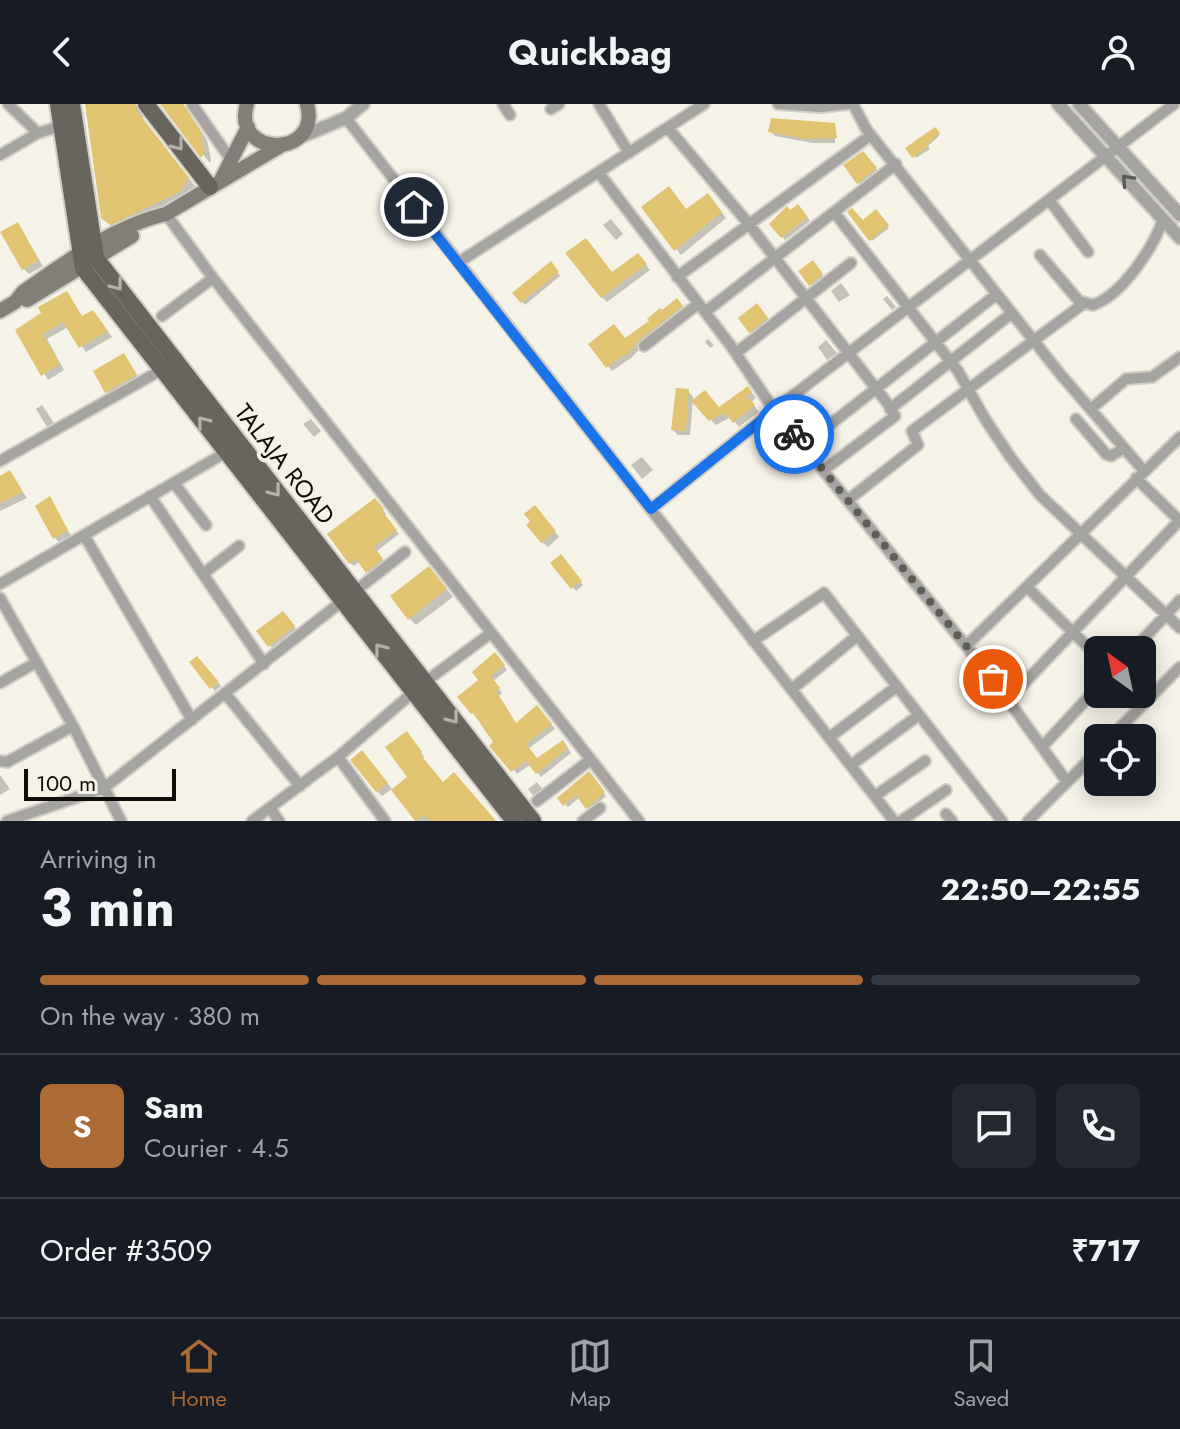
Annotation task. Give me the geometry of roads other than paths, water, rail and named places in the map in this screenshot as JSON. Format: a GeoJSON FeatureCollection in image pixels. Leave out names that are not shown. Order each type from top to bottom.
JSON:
{"type":"FeatureCollection","features":[{"type":"Feature","properties":{"kind":"main road","name":"TALAJA ROAD"},"geometry":{"type":"LineString","coordinates":[[58,104],[88,256],[169,366],[419,687],[533,821]]}},
{"type":"Feature","properties":{"kind":"main road","name":"TALAJA ROAD"},"geometry":{"type":"LineString","coordinates":[[72,104],[88,256]]}},
{"type":"Feature","properties":{"kind":"main road"},"geometry":{"type":"LineString","coordinates":[[146,104],[216,183]]}},
{"type":"Feature","properties":{"kind":"main road"},"geometry":{"type":"LineString","coordinates":[[247,104],[248,127],[257,140],[267,145],[282,145]]}},
{"type":"Feature","properties":{"kind":"main road"},"geometry":{"type":"LineString","coordinates":[[0,311],[15,302],[25,301],[149,217],[163,214],[298,138],[308,121],[307,104]]}},
{"type":"Feature","properties":{"kind":"main road"},"geometry":{"type":"LineString","coordinates":[[216,183],[248,127]]}},
{"type":"Feature","properties":{"kind":"main road","name":"TALAJA ROAD"},"geometry":{"type":"LineString","coordinates":[[419,687],[514,821]]}},
{"type":"Feature","properties":{"kind":"street"},"geometry":{"type":"LineString","coordinates":[[8,104],[38,133]]}},
{"type":"Feature","properties":{"kind":"street"},"geometry":{"type":"LineString","coordinates":[[192,104],[231,160]]}},
{"type":"Feature","properties":{"kind":"street"},"geometry":{"type":"LineString","coordinates":[[298,138],[346,118],[363,104]]}},
{"type":"Feature","properties":{"kind":"street"},"geometry":{"type":"LineString","coordinates":[[503,104],[510,115]]}},
{"type":"Feature","properties":{"kind":"street"},"geometry":{"type":"LineString","coordinates":[[599,104],[629,153]]}},
{"type":"Feature","properties":{"kind":"street"},"geometry":{"type":"LineString","coordinates":[[459,262],[704,104]]}},
{"type":"Feature","properties":{"kind":"street"},"geometry":{"type":"LineString","coordinates":[[778,104],[821,107],[850,104],[871,135],[1034,341],[1180,520],[1008,700]]}},
{"type":"Feature","properties":{"kind":"street"},"geometry":{"type":"LineString","coordinates":[[1058,104],[1180,238]]}},
{"type":"Feature","properties":{"kind":"street"},"geometry":{"type":"LineString","coordinates":[[1079,104],[1180,215]]}},
{"type":"Feature","properties":{"kind":"street"},"geometry":{"type":"LineString","coordinates":[[651,509],[774,410],[1174,104]]}},
{"type":"Feature","properties":{"kind":"street"},"geometry":{"type":"LineString","coordinates":[[346,118],[894,821]]}},
{"type":"Feature","properties":{"kind":"street"},"geometry":{"type":"LineString","coordinates":[[0,155],[38,133],[61,126]]}},
{"type":"Feature","properties":{"kind":"street"},"geometry":{"type":"LineString","coordinates":[[668,128],[748,223],[895,416],[824,470]]}},
{"type":"Feature","properties":{"kind":"street"},"geometry":{"type":"LineString","coordinates":[[677,277],[871,135]]}},
{"type":"Feature","properties":{"kind":"street"},"geometry":{"type":"LineString","coordinates":[[644,346],[774,257],[896,164]]}},
{"type":"Feature","properties":{"kind":"street"},"geometry":{"type":"LineString","coordinates":[[599,173],[736,353],[774,410],[966,646],[1067,782]]}},
{"type":"Feature","properties":{"kind":"street"},"geometry":{"type":"LineString","coordinates":[[1050,201],[1088,252]]}},
{"type":"Feature","properties":{"kind":"street"},"geometry":{"type":"LineString","coordinates":[[834,212],[951,361],[1011,458],[1040,495],[1180,628]]}},
{"type":"Feature","properties":{"kind":"street"},"geometry":{"type":"LineString","coordinates":[[163,214],[639,821]]}},
{"type":"Feature","properties":{"kind":"street"},"geometry":{"type":"LineString","coordinates":[[848,500],[918,445],[912,431],[1083,304],[1093,305],[1109,296],[1142,260],[1163,219]]}},
{"type":"Feature","properties":{"kind":"street"},"geometry":{"type":"LineString","coordinates":[[1040,255],[1083,304]]}},
{"type":"Feature","properties":{"kind":"street"},"geometry":{"type":"LineString","coordinates":[[736,353],[851,263]]}},
{"type":"Feature","properties":{"kind":"street"},"geometry":{"type":"LineString","coordinates":[[162,316],[213,278]]}},
{"type":"Feature","properties":{"kind":"street"},"geometry":{"type":"LineString","coordinates":[[804,445],[997,294]]}},
{"type":"Feature","properties":{"kind":"street"},"geometry":{"type":"LineString","coordinates":[[891,408],[1012,313]]}},
{"type":"Feature","properties":{"kind":"street"},"geometry":{"type":"LineString","coordinates":[[1091,409],[1126,379],[1152,377],[1180,357]]}},
{"type":"Feature","properties":{"kind":"street"},"geometry":{"type":"LineString","coordinates":[[0,461],[169,366]]}},
{"type":"Feature","properties":{"kind":"street"},"geometry":{"type":"LineString","coordinates":[[1076,419],[1106,454],[1111,456],[1124,448]]}},
{"type":"Feature","properties":{"kind":"street"},"geometry":{"type":"LineString","coordinates":[[966,646],[1180,437]]}},
{"type":"Feature","properties":{"kind":"street"},"geometry":{"type":"LineString","coordinates":[[0,584],[233,449]]}},
{"type":"Feature","properties":{"kind":"street"},"geometry":{"type":"LineString","coordinates":[[174,483],[206,525]]}},
{"type":"Feature","properties":{"kind":"street"},"geometry":{"type":"LineString","coordinates":[[150,496],[264,664]]}},
{"type":"Feature","properties":{"kind":"street"},"geometry":{"type":"LineString","coordinates":[[84,535],[192,720]]}},
{"type":"Feature","properties":{"kind":"street"},"geometry":{"type":"LineString","coordinates":[[203,574],[239,546]]}},
{"type":"Feature","properties":{"kind":"street"},"geometry":{"type":"LineString","coordinates":[[7,821],[104,788],[405,552]]}},
{"type":"Feature","properties":{"kind":"street"},"geometry":{"type":"LineString","coordinates":[[1028,588],[1084,644]]}},
{"type":"Feature","properties":{"kind":"street"},"geometry":{"type":"LineString","coordinates":[[753,641],[824,593],[1002,821]]}},
{"type":"Feature","properties":{"kind":"street"},"geometry":{"type":"LineString","coordinates":[[0,598],[73,726],[121,821]]}},
{"type":"Feature","properties":{"kind":"street"},"geometry":{"type":"LineString","coordinates":[[1146,636],[1180,600]]}},
{"type":"Feature","properties":{"kind":"street"},"geometry":{"type":"LineString","coordinates":[[252,821],[338,757],[419,687],[491,633]]}},
{"type":"Feature","properties":{"kind":"street"},"geometry":{"type":"LineString","coordinates":[[792,689],[857,636]]}},
{"type":"Feature","properties":{"kind":"street"},"geometry":{"type":"LineString","coordinates":[[0,683],[37,662]]}},
{"type":"Feature","properties":{"kind":"street"},"geometry":{"type":"LineString","coordinates":[[1156,691],[1180,667]]}},
{"type":"Feature","properties":{"kind":"street"},"geometry":{"type":"LineString","coordinates":[[830,737],[896,687]]}},
{"type":"Feature","properties":{"kind":"street"},"geometry":{"type":"LineString","coordinates":[[225,693],[300,786]]}},
{"type":"Feature","properties":{"kind":"street"},"geometry":{"type":"LineString","coordinates":[[1042,747],[1084,702]]}},
{"type":"Feature","properties":{"kind":"street"},"geometry":{"type":"LineString","coordinates":[[1124,724],[1139,708]]}},
{"type":"Feature","properties":{"kind":"street"},"geometry":{"type":"LineString","coordinates":[[851,765],[919,715]]}},
{"type":"Feature","properties":{"kind":"street"},"geometry":{"type":"LineString","coordinates":[[0,761],[7,762],[73,726]]}},
{"type":"Feature","properties":{"kind":"street"},"geometry":{"type":"LineString","coordinates":[[338,757],[385,821]]}},
{"type":"Feature","properties":{"kind":"street"},"geometry":{"type":"LineString","coordinates":[[537,801],[590,760]]}},
{"type":"Feature","properties":{"kind":"street"},"geometry":{"type":"LineString","coordinates":[[875,796],[925,761]]}},
{"type":"Feature","properties":{"kind":"street"},"geometry":{"type":"LineString","coordinates":[[1028,821],[1084,765]]}},
{"type":"Feature","properties":{"kind":"street"},"geometry":{"type":"LineString","coordinates":[[901,821],[946,790]]}},
{"type":"Feature","properties":{"kind":"street"},"geometry":{"type":"LineString","coordinates":[[270,808],[279,821]]}},
{"type":"Feature","properties":{"kind":"street"},"geometry":{"type":"LineString","coordinates":[[583,821],[600,808]]}}]}
